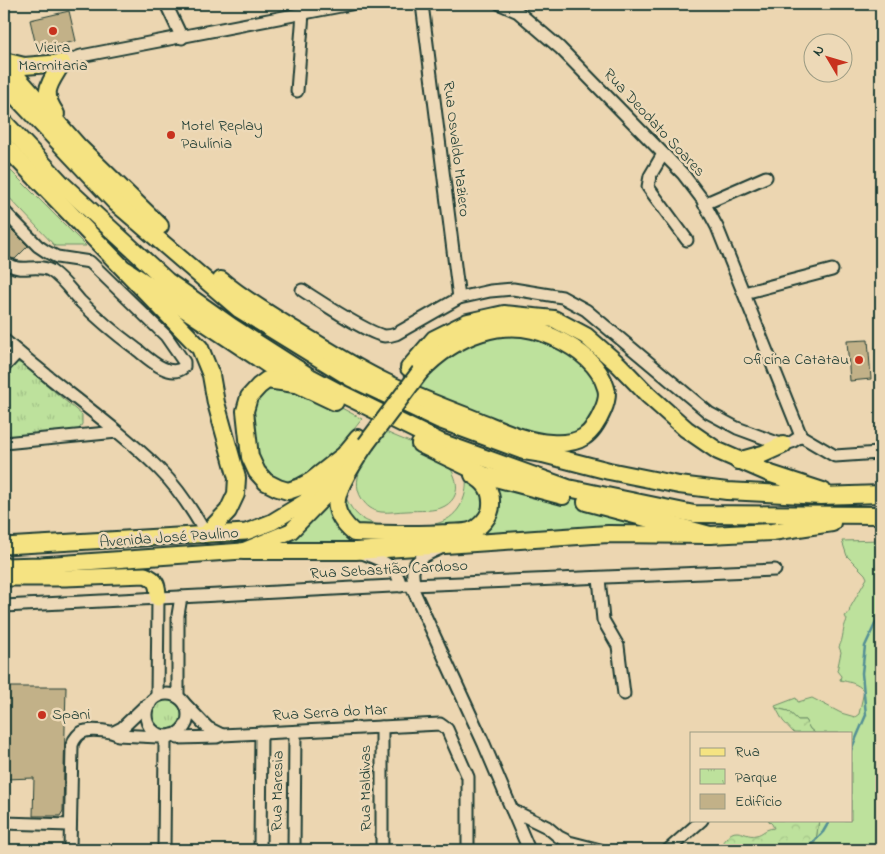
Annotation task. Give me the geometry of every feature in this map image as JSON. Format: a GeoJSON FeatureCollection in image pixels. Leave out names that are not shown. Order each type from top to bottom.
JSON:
{"type":"FeatureCollection","features":[{"type":"Feature","properties":{"kind":"highway"},"geometry":{"type":"LineString","coordinates":[[4,61],[24,66],[62,62]]}},
{"type":"Feature","properties":{"kind":"highway"},"geometry":{"type":"LineString","coordinates":[[4,61],[80,148],[155,222],[229,287],[308,338],[384,382],[497,428],[528,439],[550,443],[572,443],[584,438],[593,429],[606,404],[607,389],[601,376],[589,360],[570,345],[544,332],[520,328],[495,329],[471,335],[415,370]]}},
{"type":"Feature","properties":{"kind":"highway"},"geometry":{"type":"LineString","coordinates":[[62,62],[47,90],[49,104],[80,148]]}},
{"type":"Feature","properties":{"kind":"highway"},"geometry":{"type":"LineString","coordinates":[[4,84],[116,203],[239,309],[351,378],[440,420],[524,451],[679,485],[727,491],[839,496],[881,494]]}},
{"type":"Feature","properties":{"kind":"highway"},"geometry":{"type":"LineString","coordinates":[[4,122],[62,184],[167,281],[232,327],[310,377],[440,442],[568,488],[694,514],[881,515]]}},
{"type":"Feature","properties":{"kind":"highway"},"geometry":{"type":"LineString","coordinates":[[4,146],[200,348],[211,375],[216,403],[236,478],[236,494],[228,511],[206,534]]}},
{"type":"Feature","properties":{"kind":"highway"},"geometry":{"type":"LineString","coordinates":[[126,270],[297,384],[484,475],[710,535]]}},
{"type":"Feature","properties":{"kind":"highway"},"geometry":{"type":"LineString","coordinates":[[444,456],[449,461],[485,482],[490,492],[491,508],[486,519],[470,532],[413,535],[354,533],[342,521],[335,504],[339,488],[357,448],[415,370],[434,339],[468,322],[504,314],[554,319],[586,336],[686,429],[718,452],[771,474],[839,496]]}},
{"type":"Feature","properties":{"kind":"highway"},"geometry":{"type":"LineString","coordinates":[[297,384],[268,380],[259,386],[249,397],[246,411],[250,458],[257,472],[266,482],[288,491],[300,487],[357,448]]}},
{"type":"Feature","properties":{"kind":"highway"},"geometry":{"type":"LineString","coordinates":[[738,461],[783,445]]}},
{"type":"Feature","properties":{"kind":"highway"},"geometry":{"type":"LineString","coordinates":[[243,551],[356,551],[608,534],[710,535],[772,532],[881,515]]}},
{"type":"Feature","properties":{"kind":"main road","name":"Avenida José Paulino"},"geometry":{"type":"LineString","coordinates":[[4,546],[246,532],[272,522],[305,502],[357,448]]}},
{"type":"Feature","properties":{"kind":"main road","name":"Avenida José Paulino"},"geometry":{"type":"LineString","coordinates":[[4,566],[243,551],[291,531],[326,495],[357,448]]}},
{"type":"Feature","properties":{"kind":"main road"},"geometry":{"type":"LineString","coordinates":[[4,536],[42,544]]}},
{"type":"Feature","properties":{"kind":"main road"},"geometry":{"type":"LineString","coordinates":[[4,573],[41,565]]}},
{"type":"Feature","properties":{"kind":"main road"},"geometry":{"type":"LineString","coordinates":[[4,578],[145,575],[149,576],[156,583],[158,598]]}},
{"type":"Feature","properties":{"kind":"street"},"geometry":{"type":"LineString","coordinates":[[166,4],[182,38]]}},
{"type":"Feature","properties":{"kind":"street"},"geometry":{"type":"LineString","coordinates":[[62,62],[81,56],[351,4]]}},
{"type":"Feature","properties":{"kind":"street","name":"Rua Osvaldo Maziero"},"geometry":{"type":"LineString","coordinates":[[422,4],[459,298]]}},
{"type":"Feature","properties":{"kind":"street","name":"Rua Deodato Soares"},"geometry":{"type":"LineString","coordinates":[[500,4],[518,12],[560,48],[683,174],[704,204],[717,227],[800,436]]}},
{"type":"Feature","properties":{"kind":"street"},"geometry":{"type":"LineString","coordinates":[[297,91],[302,13]]}},
{"type":"Feature","properties":{"kind":"street"},"geometry":{"type":"LineString","coordinates":[[663,154],[650,176],[648,186],[686,240]]}},
{"type":"Feature","properties":{"kind":"street"},"geometry":{"type":"LineString","coordinates":[[704,204],[766,177]]}},
{"type":"Feature","properties":{"kind":"street"},"geometry":{"type":"LineString","coordinates":[[4,211],[38,246],[47,252],[57,257],[90,262],[166,336],[184,362],[184,368],[176,372],[170,372],[114,333],[50,270],[44,268],[17,268],[10,265]]}},
{"type":"Feature","properties":{"kind":"street"},"geometry":{"type":"LineString","coordinates":[[744,293],[832,270]]}},
{"type":"Feature","properties":{"kind":"street"},"geometry":{"type":"LineString","coordinates":[[302,290],[355,322],[377,334],[386,336],[396,334],[459,298],[490,291],[513,289],[562,297],[586,310],[709,413],[737,428],[783,445],[792,442],[800,436],[835,456],[879,453]]}},
{"type":"Feature","properties":{"kind":"street"},"geometry":{"type":"LineString","coordinates":[[4,340],[117,432],[160,470],[193,510],[206,534]]}},
{"type":"Feature","properties":{"kind":"street"},"geometry":{"type":"LineString","coordinates":[[4,367],[18,352]]}},
{"type":"Feature","properties":{"kind":"street"},"geometry":{"type":"LineString","coordinates":[[4,443],[117,432]]}},
{"type":"Feature","properties":{"kind":"street"},"geometry":{"type":"LineString","coordinates":[[409,585],[414,566],[418,560],[444,546]]}},
{"type":"Feature","properties":{"kind":"street"},"geometry":{"type":"LineString","coordinates":[[356,551],[385,562],[409,585],[484,744],[529,850]]}},
{"type":"Feature","properties":{"kind":"street","name":"Rua Sebastião Cardoso"},"geometry":{"type":"LineString","coordinates":[[4,606],[409,585],[775,570]]}},
{"type":"Feature","properties":{"kind":"street"},"geometry":{"type":"LineString","coordinates":[[600,578],[603,620],[618,646],[624,694]]}},
{"type":"Feature","properties":{"kind":"street"},"geometry":{"type":"LineString","coordinates":[[158,598],[158,645],[153,700],[147,709],[147,720],[152,729],[167,735],[182,730],[188,715],[182,701],[178,646],[178,615],[181,597]]}},
{"type":"Feature","properties":{"kind":"street"},"geometry":{"type":"LineString","coordinates":[[158,645],[168,649],[178,646]]}},
{"type":"Feature","properties":{"kind":"street"},"geometry":{"type":"LineString","coordinates":[[114,732],[122,728],[153,700],[168,694],[182,701],[208,728],[222,735]]}},
{"type":"Feature","properties":{"kind":"street","name":"Rua Serra do Mar"},"geometry":{"type":"LineString","coordinates":[[70,825],[72,745],[79,734],[86,730],[114,732],[118,735],[158,737],[167,735],[178,738],[440,724],[447,729],[468,777],[468,850]]}},
{"type":"Feature","properties":{"kind":"street","name":"Rua Maldivas"},"geometry":{"type":"LineString","coordinates":[[382,726],[382,850]]}},
{"type":"Feature","properties":{"kind":"street","name":"Rua Maresia"},"geometry":{"type":"LineString","coordinates":[[294,850],[295,732]]}},
{"type":"Feature","properties":{"kind":"street"},"geometry":{"type":"LineString","coordinates":[[260,850],[261,733]]}},
{"type":"Feature","properties":{"kind":"street"},"geometry":{"type":"LineString","coordinates":[[164,850],[165,742],[167,735]]}},
{"type":"Feature","properties":{"kind":"street"},"geometry":{"type":"LineString","coordinates":[[512,810],[547,827],[559,837],[569,842],[600,850]]}},
{"type":"Feature","properties":{"kind":"street"},"geometry":{"type":"LineString","coordinates":[[668,850],[700,822]]}},
{"type":"Feature","properties":{"kind":"street"},"geometry":{"type":"LineString","coordinates":[[4,824],[70,825],[70,850]]}},
{"type":"Feature","properties":{"kind":"green space"},"geometry":{"type":"Polygon","coordinates":[[[4,164],[86,246],[55,246],[4,192],[4,164]]]}},
{"type":"Feature","properties":{"kind":"green space"},"geometry":{"type":"Polygon","coordinates":[[[529,335],[579,358],[599,386],[600,402],[587,428],[555,441],[494,420],[418,387],[431,368],[481,337],[529,335]]]}},
{"type":"Feature","properties":{"kind":"green space"},"geometry":{"type":"Polygon","coordinates":[[[16,362],[22,364],[82,415],[82,424],[78,431],[4,440],[4,374],[16,362]]]}},
{"type":"Feature","properties":{"kind":"green space"},"geometry":{"type":"Polygon","coordinates":[[[271,386],[301,386],[362,419],[325,462],[313,472],[288,483],[275,480],[259,466],[252,411],[257,399],[271,386]]]}},
{"type":"Feature","properties":{"kind":"green space"},"geometry":{"type":"Polygon","coordinates":[[[386,432],[426,449],[444,461],[453,473],[456,481],[455,495],[451,501],[437,509],[387,512],[375,511],[366,504],[358,490],[359,472],[374,446],[386,432]]]}},
{"type":"Feature","properties":{"kind":"green space"},"geometry":{"type":"Polygon","coordinates":[[[466,478],[700,519],[700,522],[697,526],[268,547],[320,506],[344,492],[355,512],[371,523],[390,526],[435,524],[449,518],[460,507],[465,493],[466,478]]]}},
{"type":"Feature","properties":{"kind":"green space"},"geometry":{"type":"Polygon","coordinates":[[[881,540],[881,850],[811,850],[816,840],[819,822],[852,822],[852,732],[814,732],[805,720],[798,720],[788,711],[776,708],[775,706],[796,698],[798,702],[812,698],[841,713],[855,717],[859,714],[864,691],[850,682],[840,680],[841,676],[837,671],[841,652],[839,647],[847,620],[845,616],[849,613],[867,578],[847,556],[842,541],[881,540]]]}},
{"type":"Feature","properties":{"kind":"green space"},"geometry":{"type":"Polygon","coordinates":[[[167,699],[179,703],[183,715],[179,727],[167,731],[155,727],[151,715],[155,703],[167,699]]]}},
{"type":"Feature","properties":{"kind":"green space"},"geometry":{"type":"Polygon","coordinates":[[[776,708],[788,711],[798,720],[805,720],[814,732],[793,732],[783,721],[776,708]]]}},
{"type":"Feature","properties":{"kind":"green space"},"geometry":{"type":"Polygon","coordinates":[[[770,822],[819,822],[816,840],[811,850],[718,850],[726,838],[734,832],[748,835],[760,834],[774,828],[770,822]]]}},
{"type":"Feature","properties":{"kind":"building","name":"Vieira Marmitaria"},"geometry":{"type":"Polygon","coordinates":[[[69,11],[76,41],[37,50],[30,20],[69,11]]]}},
{"type":"Feature","properties":{"kind":"building"},"geometry":{"type":"Polygon","coordinates":[[[11,229],[28,246],[15,259],[9,258],[4,261],[4,236],[11,229]]]}},
{"type":"Feature","properties":{"kind":"building","name":"Oficina Catatau"},"geometry":{"type":"Polygon","coordinates":[[[868,340],[871,379],[850,381],[847,341],[868,340]]]}},
{"type":"Feature","properties":{"kind":"building"},"geometry":{"type":"Polygon","coordinates":[[[6,687],[66,687],[63,811],[60,816],[33,816],[34,778],[5,779],[6,687]]]}},
{"type":"Feature","properties":{"kind":"waterway"},"geometry":{"type":"LineString","coordinates":[[852,748],[866,715],[862,673],[865,646],[881,611]]}},
{"type":"Feature","properties":{"kind":"waterway"},"geometry":{"type":"LineString","coordinates":[[806,850],[823,832],[829,822]]}},
{"type":"Feature","properties":{"kind":"place","name":"Vieira Marmitaria"},"geometry":{"type":"Point","coordinates":[53,31]}},
{"type":"Feature","properties":{"kind":"place","name":"Motel Replay Paulínia"},"geometry":{"type":"Point","coordinates":[171,135]}},
{"type":"Feature","properties":{"kind":"place","name":"Oficina Catatau"},"geometry":{"type":"Point","coordinates":[859,360]}},
{"type":"Feature","properties":{"kind":"place","name":"Spani"},"geometry":{"type":"Point","coordinates":[42,715]}}]}
